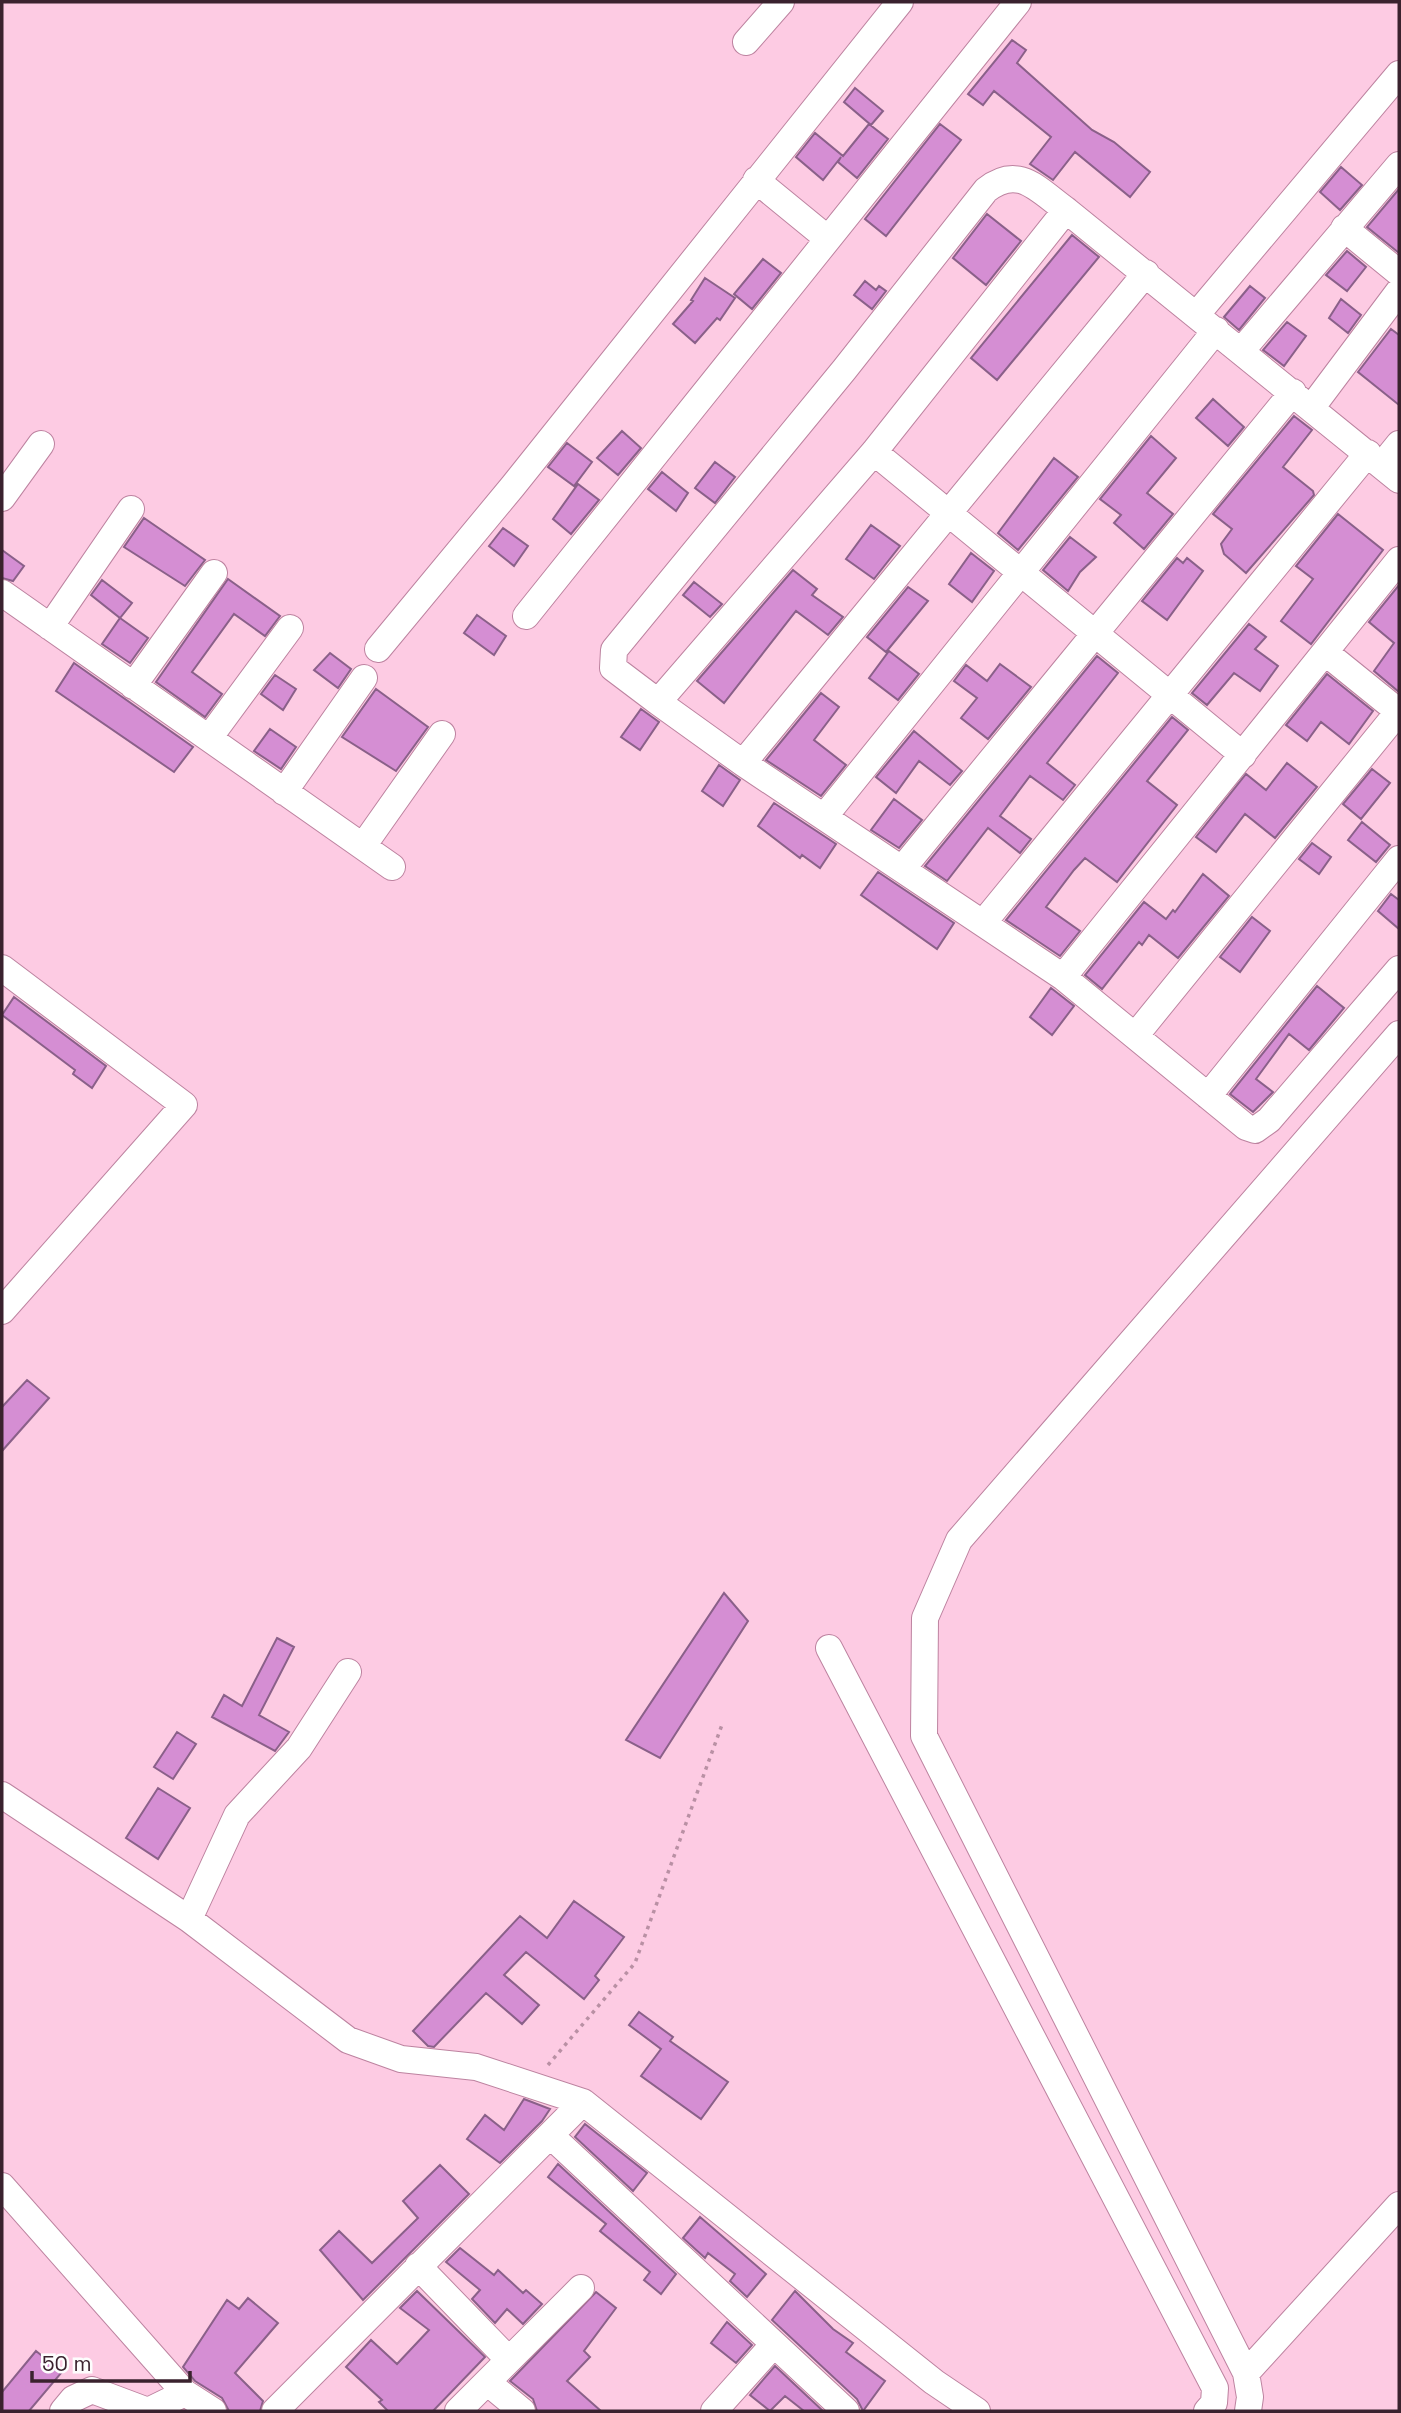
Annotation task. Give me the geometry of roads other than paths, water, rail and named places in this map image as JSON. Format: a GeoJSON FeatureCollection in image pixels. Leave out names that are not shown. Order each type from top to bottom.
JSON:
{"type":"FeatureCollection","features":[{"type":"Feature","properties":{"kind":"street"},"geometry":{"type":"LineString","coordinates":[[746,42],[781,2]]}},
{"type":"Feature","properties":{"kind":"street"},"geometry":{"type":"LineString","coordinates":[[378,649],[513,486],[900,2]]}},
{"type":"Feature","properties":{"kind":"street"},"geometry":{"type":"LineString","coordinates":[[526,616],[1018,2]]}},
{"type":"Feature","properties":{"kind":"street"},"geometry":{"type":"LineString","coordinates":[[824,817],[1020,573],[1206,322],[1399,74]]}},
{"type":"Feature","properties":{"kind":"street"},"geometry":{"type":"LineString","coordinates":[[1242,350],[1399,165]]}},
{"type":"Feature","properties":{"kind":"street"},"geometry":{"type":"LineString","coordinates":[[1383,466],[1066,210],[1026,181],[1015,177],[1000,179],[986,190],[844,370],[614,650],[613,668],[743,763],[1063,977],[1246,1127],[1255,1130],[1262,1127],[1399,969]]}},
{"type":"Feature","properties":{"kind":"street"},"geometry":{"type":"LineString","coordinates":[[756,180],[828,239]]}},
{"type":"Feature","properties":{"kind":"street"},"geometry":{"type":"LineString","coordinates":[[658,702],[874,452],[1066,210]]}},
{"type":"Feature","properties":{"kind":"street"},"geometry":{"type":"LineString","coordinates":[[1344,228],[1399,273]]}},
{"type":"Feature","properties":{"kind":"street"},"geometry":{"type":"LineString","coordinates":[[743,763],[1146,273]]}},
{"type":"Feature","properties":{"kind":"street"},"geometry":{"type":"LineString","coordinates":[[902,869],[1095,634],[1399,290]]}},
{"type":"Feature","properties":{"kind":"street"},"geometry":{"type":"LineString","coordinates":[[2,498],[41,444]]}},
{"type":"Feature","properties":{"kind":"street"},"geometry":{"type":"LineString","coordinates":[[983,923],[1169,695],[1383,466],[1399,444]]}},
{"type":"Feature","properties":{"kind":"street"},"geometry":{"type":"LineString","coordinates":[[874,452],[1243,755]]}},
{"type":"Feature","properties":{"kind":"street"},"geometry":{"type":"LineString","coordinates":[[50,627],[131,509]]}},
{"type":"Feature","properties":{"kind":"street"},"geometry":{"type":"LineString","coordinates":[[1063,977],[1399,560]]}},
{"type":"Feature","properties":{"kind":"street"},"geometry":{"type":"LineString","coordinates":[[134,685],[214,573]]}},
{"type":"Feature","properties":{"kind":"street"},"geometry":{"type":"LineString","coordinates":[[2,593],[392,867]]}},
{"type":"Feature","properties":{"kind":"street"},"geometry":{"type":"LineString","coordinates":[[209,738],[290,628]]}},
{"type":"Feature","properties":{"kind":"street"},"geometry":{"type":"LineString","coordinates":[[1135,1036],[1399,712],[1326,653]]}},
{"type":"Feature","properties":{"kind":"street"},"geometry":{"type":"LineString","coordinates":[[284,792],[364,677]]}},
{"type":"Feature","properties":{"kind":"street"},"geometry":{"type":"LineString","coordinates":[[363,846],[442,734]]}},
{"type":"Feature","properties":{"kind":"street"},"geometry":{"type":"LineString","coordinates":[[1208,1096],[1399,859]]}},
{"type":"Feature","properties":{"kind":"street"},"geometry":{"type":"LineString","coordinates":[[2,968],[184,1105],[2,1311]]}},
{"type":"Feature","properties":{"kind":"street"},"geometry":{"type":"LineString","coordinates":[[1248,2411],[1250,2397],[1247,2373],[924,1736],[925,1618],[959,1540],[1399,1034]]}},
{"type":"Feature","properties":{"kind":"street"},"geometry":{"type":"LineString","coordinates":[[829,1648],[1215,2388],[1213,2403],[1207,2411]]}},
{"type":"Feature","properties":{"kind":"street"},"geometry":{"type":"LineString","coordinates":[[189,1919],[237,1815],[293,1755],[348,1672]]}},
{"type":"Feature","properties":{"kind":"street"},"geometry":{"type":"LineString","coordinates":[[2,1795],[189,1919],[348,2040],[401,2059],[477,2067],[583,2102],[934,2382],[977,2411]]}},
{"type":"Feature","properties":{"kind":"street"},"geometry":{"type":"LineString","coordinates":[[275,2411],[583,2102]]}},
{"type":"Feature","properties":{"kind":"street"},"geometry":{"type":"LineString","coordinates":[[550,2135],[846,2411]]}},
{"type":"Feature","properties":{"kind":"street"},"geometry":{"type":"LineString","coordinates":[[2,2186],[185,2393],[213,2411]]}},
{"type":"Feature","properties":{"kind":"street"},"geometry":{"type":"LineString","coordinates":[[1247,2373],[1399,2205]]}},
{"type":"Feature","properties":{"kind":"street"},"geometry":{"type":"LineString","coordinates":[[418,2266],[509,2360]]}},
{"type":"Feature","properties":{"kind":"street"},"geometry":{"type":"LineString","coordinates":[[458,2411],[581,2288]]}},
{"type":"Feature","properties":{"kind":"street"},"geometry":{"type":"LineString","coordinates":[[713,2411],[774,2344]]}},
{"type":"Feature","properties":{"kind":"street"},"geometry":{"type":"LineString","coordinates":[[488,2382],[522,2411]]}},
{"type":"Feature","properties":{"kind":"street"},"geometry":{"type":"LineString","coordinates":[[63,2411],[73,2399],[92,2390],[148,2411],[185,2393]]}}]}
